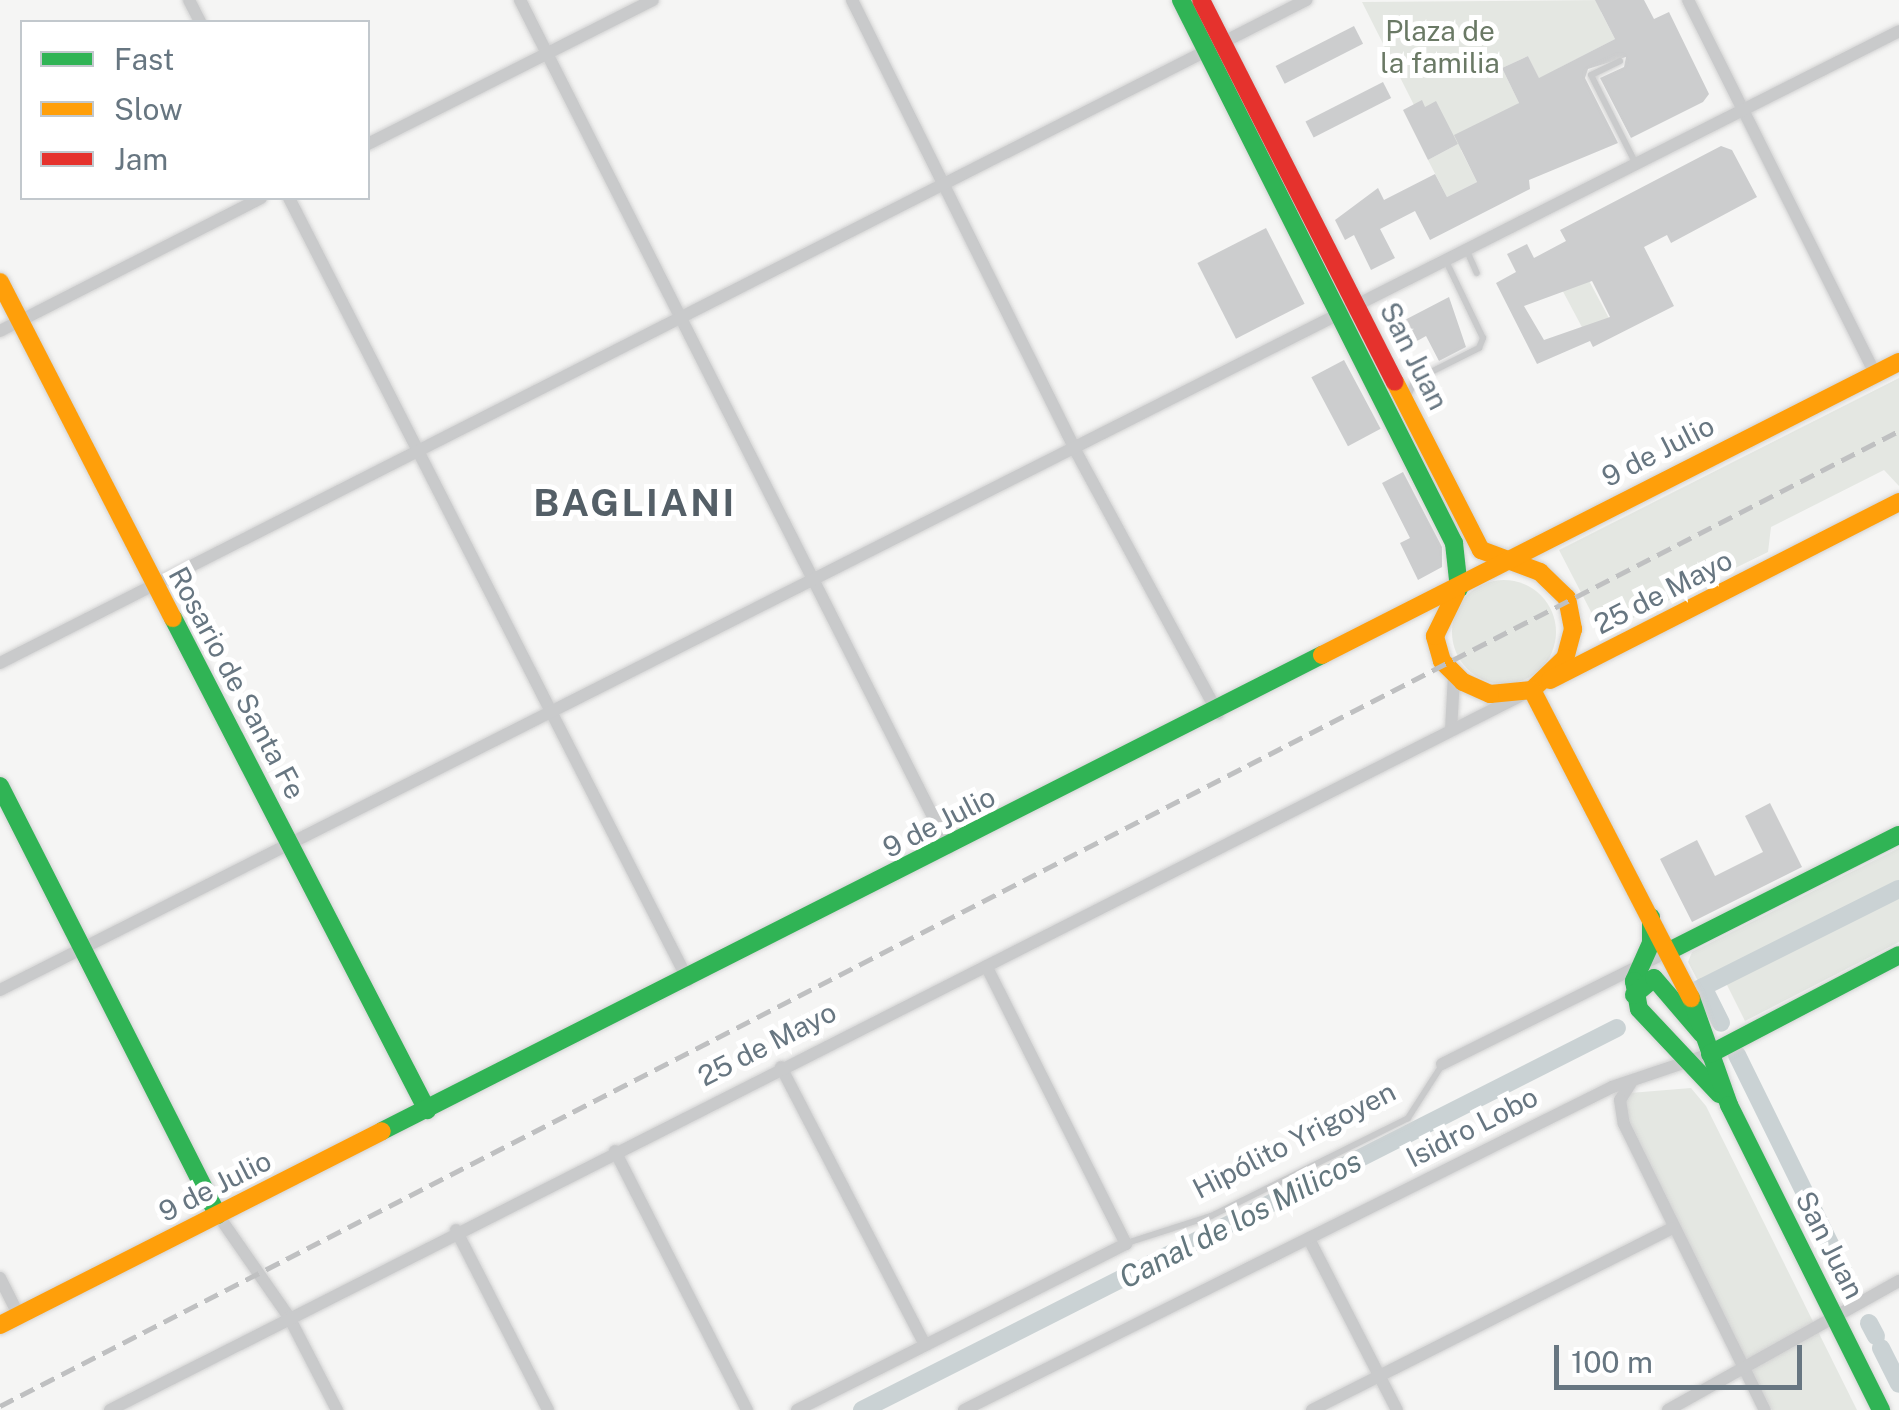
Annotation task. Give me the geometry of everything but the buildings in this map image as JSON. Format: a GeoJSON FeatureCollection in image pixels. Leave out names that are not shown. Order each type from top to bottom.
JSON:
{"type":"FeatureCollection","features":[{"type":"Feature","properties":{"kind":"street"},"geometry":{"type":"LineString","coordinates":[[520,0],[680,318],[817,578],[949,848]]}},
{"type":"Feature","properties":{"kind":"street"},"geometry":{"type":"LineString","coordinates":[[370,143],[654,0]]}},
{"type":"Feature","properties":{"kind":"street"},"geometry":{"type":"LineString","coordinates":[[852,0],[1074,448],[1218,713]]}},
{"type":"Feature","properties":{"kind":"street","name":"San Juan"},"geometry":{"type":"LineString","coordinates":[[1181,0],[1214,46],[1348,308],[1454,543],[1459,589]]}},
{"type":"Feature","properties":{"kind":"street","name":"San Juan"},"geometry":{"type":"LineString","coordinates":[[1200,0],[1214,46]]}},
{"type":"Feature","properties":{"kind":"street"},"geometry":{"type":"LineString","coordinates":[[0,663],[1306,0]]}},
{"type":"Feature","properties":{"kind":"street"},"geometry":{"type":"LineString","coordinates":[[1688,0],[1875,374]]}},
{"type":"Feature","properties":{"kind":"street"},"geometry":{"type":"LineString","coordinates":[[0,990],[1899,31]]}},
{"type":"Feature","properties":{"kind":"street"},"geometry":{"type":"LineString","coordinates":[[0,332],[257,200]]}},
{"type":"Feature","properties":{"kind":"street"},"geometry":{"type":"LineString","coordinates":[[290,200],[415,452],[688,980]]}},
{"type":"Feature","properties":{"kind":"street","name":"Rosario de Santa Fe"},"geometry":{"type":"LineString","coordinates":[[0,282],[427,1110]]}},
{"type":"Feature","properties":{"kind":"street","name":"San Juan"},"geometry":{"type":"LineString","coordinates":[[1348,308],[1406,401],[1482,550],[1556,584],[1572,615],[1565,658],[1532,690],[1671,950],[1729,1105],[1882,1410]]}},
{"type":"Feature","properties":{"kind":"street","name":"9 de Julio"},"geometry":{"type":"LineString","coordinates":[[0,1325],[1218,713],[1510,563],[1521,550],[1899,362]]}},
{"type":"Feature","properties":{"kind":"street","name":"25 de Mayo"},"geometry":{"type":"LineString","coordinates":[[110,1410],[456,1230],[986,966],[1899,502]]}},
{"type":"Feature","properties":{"kind":"street"},"geometry":{"type":"LineString","coordinates":[[1451,730],[1454,676],[1435,636],[1459,589]]}},
{"type":"Feature","properties":{"kind":"street"},"geometry":{"type":"LineString","coordinates":[[1454,676],[1490,694],[1532,690]]}},
{"type":"Feature","properties":{"kind":"street"},"geometry":{"type":"LineString","coordinates":[[0,786],[218,1215],[288,1317],[337,1410]]}},
{"type":"Feature","properties":{"kind":"street","name":"Hipólito Yrigoyen"},"geometry":{"type":"LineString","coordinates":[[1442,1064],[1899,835]]}},
{"type":"Feature","properties":{"kind":"street"},"geometry":{"type":"LineString","coordinates":[[1634,995],[1638,967],[1651,943],[1649,906]]}},
{"type":"Feature","properties":{"kind":"street","name":"Isidro Lobo"},"geometry":{"type":"LineString","coordinates":[[964,1410],[1634,1079],[1686,1063],[1708,1046],[1899,955]]}},
{"type":"Feature","properties":{"kind":"street"},"geometry":{"type":"LineString","coordinates":[[986,966],[1126,1244]]}},
{"type":"Feature","properties":{"kind":"street"},"geometry":{"type":"LineString","coordinates":[[1634,995],[1654,978],[1708,1046]]}},
{"type":"Feature","properties":{"kind":"street","name":"San Juan"},"geometry":{"type":"LineString","coordinates":[[1634,995],[1650,1028],[1729,1105]]}},
{"type":"Feature","properties":{"kind":"street"},"geometry":{"type":"LineString","coordinates":[[781,1067],[925,1345]]}},
{"type":"Feature","properties":{"kind":"street"},"geometry":{"type":"LineString","coordinates":[[1634,1079],[1622,1091],[1620,1112],[1672,1228],[1765,1410]]}},
{"type":"Feature","properties":{"kind":"street"},"geometry":{"type":"LineString","coordinates":[[615,1151],[747,1410]]}},
{"type":"Feature","properties":{"kind":"street"},"geometry":{"type":"LineString","coordinates":[[1312,1410],[1672,1228]]}},
{"type":"Feature","properties":{"kind":"street"},"geometry":{"type":"LineString","coordinates":[[456,1230],[548,1410]]}},
{"type":"Feature","properties":{"kind":"street"},"geometry":{"type":"LineString","coordinates":[[1310,1239],[1397,1410]]}},
{"type":"Feature","properties":{"kind":"street","name":"Hipólito Yrigoyen"},"geometry":{"type":"LineString","coordinates":[[797,1410],[1126,1244]]}},
{"type":"Feature","properties":{"kind":"street"},"geometry":{"type":"LineString","coordinates":[[0,1278],[19,1316]]}},
{"type":"Feature","properties":{"kind":"street"},"geometry":{"type":"LineString","coordinates":[[1668,1410],[1746,1371],[1832,1312],[1899,1281]]}},
{"type":"Feature","properties":{"kind":"lane"},"geometry":{"type":"LineString","coordinates":[[1620,61],[1591,75],[1636,164]]}},
{"type":"Feature","properties":{"kind":"lane"},"geometry":{"type":"LineString","coordinates":[[1466,248],[1476,272]]}},
{"type":"Feature","properties":{"kind":"lane"},"geometry":{"type":"LineString","coordinates":[[1406,401],[1416,380],[1480,348],[1483,338],[1445,260]]}},
{"type":"Feature","properties":{"kind":"lane","name":"Hipólito Yrigoyen"},"geometry":{"type":"LineString","coordinates":[[1126,1244],[1211,1216],[1408,1118],[1442,1064]]}},
{"type":"Feature","properties":{"kind":"green space","name":"Plaza de la familia"},"geometry":{"type":"Polygon","coordinates":[[[1606,0],[1601,12],[1615,39],[1559,68],[1548,97],[1528,56],[1502,68],[1519,103],[1461,150],[1477,182],[1447,197],[1428,160],[1458,144],[1417,111],[1362,2],[1606,0]]]}},
{"type":"Feature","properties":{"kind":"green space"},"geometry":{"type":"Polygon","coordinates":[[[1586,275],[1609,318],[1584,331],[1561,288],[1586,275]]]}},
{"type":"Feature","properties":{"kind":"green space"},"geometry":{"type":"Polygon","coordinates":[[[1899,378],[1899,486],[1884,470],[1771,527],[1768,552],[1602,633],[1559,550],[1899,378]]]}},
{"type":"Feature","properties":{"kind":"green space"},"geometry":{"type":"Polygon","coordinates":[[[1504,580],[1524,584],[1541,595],[1552,612],[1556,632],[1552,652],[1541,669],[1524,680],[1504,684],[1484,680],[1467,669],[1456,652],[1452,632],[1456,612],[1467,595],[1484,584],[1504,580]]]}},
{"type":"Feature","properties":{"kind":"green space"},"geometry":{"type":"Polygon","coordinates":[[[1899,848],[1899,942],[1745,1021],[1722,975],[1700,985],[1688,962],[1692,952],[1899,848]]]}},
{"type":"Feature","properties":{"kind":"green space"},"geometry":{"type":"Polygon","coordinates":[[[1691,1088],[1706,1106],[1857,1410],[1772,1410],[1758,1383],[1623,1108],[1630,1093],[1691,1088]]]}},
{"type":"Feature","properties":{"kind":"waterway","name":"Canal de los Milicos"},"geometry":{"type":"LineString","coordinates":[[1695,991],[1899,889]]}},
{"type":"Feature","properties":{"kind":"waterway"},"geometry":{"type":"LineString","coordinates":[[1703,987],[1721,1023]]}},
{"type":"Feature","properties":{"kind":"waterway","name":"Canal de los Milicos"},"geometry":{"type":"LineString","coordinates":[[862,1410],[1617,1028]]}},
{"type":"Feature","properties":{"kind":"waterway"},"geometry":{"type":"LineString","coordinates":[[1737,1055],[1850,1285]]}},
{"type":"Feature","properties":{"kind":"waterway"},"geometry":{"type":"LineString","coordinates":[[1869,1323],[1876,1336]]}},
{"type":"Feature","properties":{"kind":"waterway"},"geometry":{"type":"LineString","coordinates":[[1881,1348],[1899,1384]]}},
{"type":"Feature","properties":{"kind":"railway"},"geometry":{"type":"LineString","coordinates":[[0,1406],[1899,431]]}},
{"type":"Feature","properties":{"kind":"traffic: fast"},"geometry":{"type":"LineString","coordinates":[[1181,0],[1454,543],[1459,589]]}},
{"type":"Feature","properties":{"kind":"traffic: fast"},"geometry":{"type":"LineString","coordinates":[[173,618],[427,1110]]}},
{"type":"Feature","properties":{"kind":"traffic: fast"},"geometry":{"type":"LineString","coordinates":[[382,1131],[1322,655]]}},
{"type":"Feature","properties":{"kind":"traffic: fast"},"geometry":{"type":"LineString","coordinates":[[0,786],[218,1215]]}},
{"type":"Feature","properties":{"kind":"traffic: fast"},"geometry":{"type":"LineString","coordinates":[[1671,950],[1899,835]]}},
{"type":"Feature","properties":{"kind":"traffic: fast"},"geometry":{"type":"LineString","coordinates":[[1651,917],[1651,943],[1634,981],[1639,1009],[1719,1094]]}},
{"type":"Feature","properties":{"kind":"traffic: fast"},"geometry":{"type":"LineString","coordinates":[[1710,1054],[1899,955]]}},
{"type":"Feature","properties":{"kind":"traffic: fast"},"geometry":{"type":"LineString","coordinates":[[1634,995],[1654,978],[1702,1034]]}},
{"type":"Feature","properties":{"kind":"traffic: fast"},"geometry":{"type":"LineString","coordinates":[[1691,998],[1729,1105],[1881,1410]]}},
{"type":"Feature","properties":{"kind":"traffic: slow"},"geometry":{"type":"LineString","coordinates":[[0,282],[173,618]]}},
{"type":"Feature","properties":{"kind":"traffic: slow"},"geometry":{"type":"LineString","coordinates":[[1322,655],[1899,362]]}},
{"type":"Feature","properties":{"kind":"traffic: slow"},"geometry":{"type":"LineString","coordinates":[[1395,382],[1481,550],[1540,572],[1567,598],[1573,629],[1565,658],[1532,690],[1490,694],[1463,682],[1442,661],[1435,636],[1456,593]]}},
{"type":"Feature","properties":{"kind":"traffic: slow"},"geometry":{"type":"LineString","coordinates":[[1550,680],[1899,502]]}},
{"type":"Feature","properties":{"kind":"traffic: slow"},"geometry":{"type":"LineString","coordinates":[[1532,690],[1691,998]]}},
{"type":"Feature","properties":{"kind":"traffic: slow"},"geometry":{"type":"LineString","coordinates":[[0,1325],[382,1131]]}},
{"type":"Feature","properties":{"kind":"traffic: jam"},"geometry":{"type":"LineString","coordinates":[[1201,0],[1395,382]]}},
{"type":"Feature","properties":{"kind":"district","name":"BAGLIANI"},"geometry":{"type":"Point","coordinates":[635,503]}}]}
